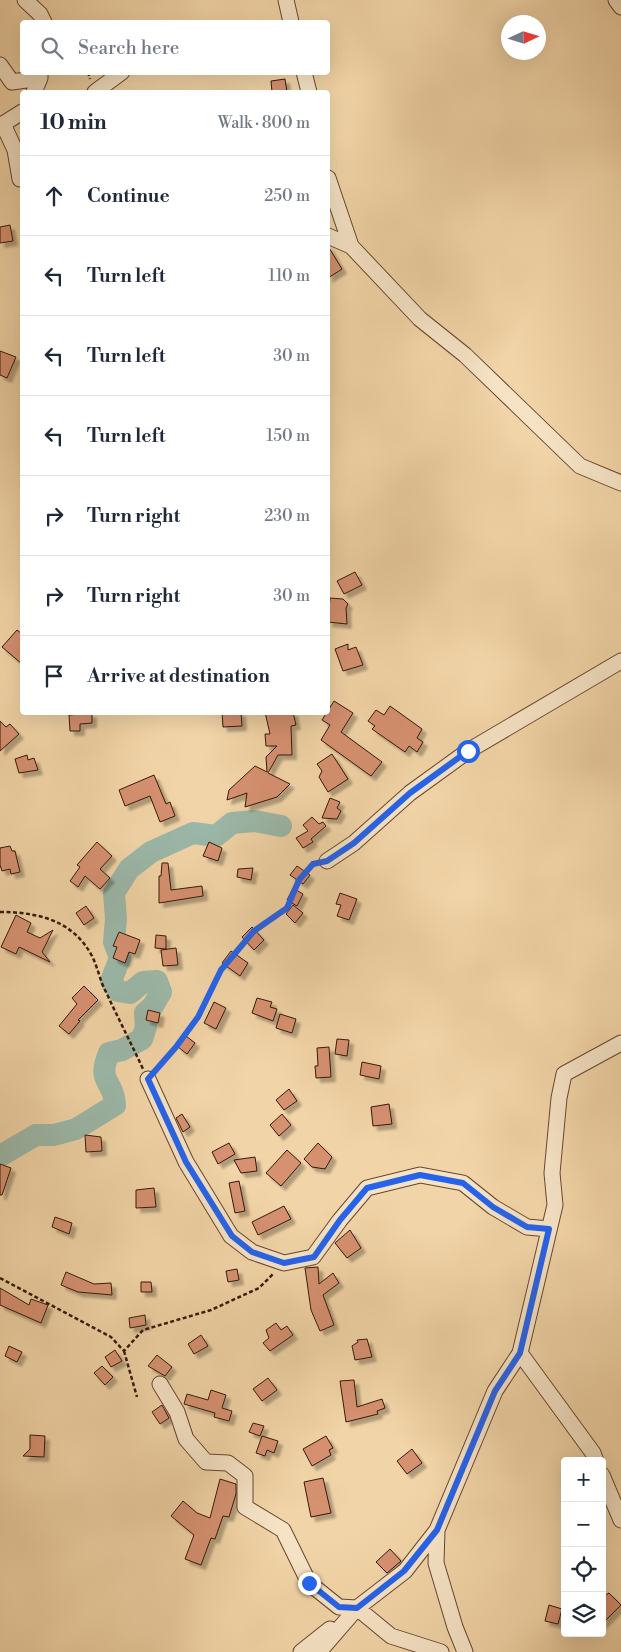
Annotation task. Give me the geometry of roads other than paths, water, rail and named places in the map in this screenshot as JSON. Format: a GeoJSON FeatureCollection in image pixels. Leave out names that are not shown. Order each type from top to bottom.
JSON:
{"type":"FeatureCollection","features":[{"type":"Feature","properties":{"kind":"street"},"geometry":{"type":"LineString","coordinates":[[25,0],[42,20]]}},
{"type":"Feature","properties":{"kind":"street"},"geometry":{"type":"LineString","coordinates":[[286,0],[291,20]]}},
{"type":"Feature","properties":{"kind":"street"},"geometry":{"type":"LineString","coordinates":[[616,0],[621,7]]}},
{"type":"Feature","properties":{"kind":"street"},"geometry":{"type":"LineString","coordinates":[[0,65],[12,82],[40,75]]}},
{"type":"Feature","properties":{"kind":"street"},"geometry":{"type":"LineString","coordinates":[[35,90],[40,75]]}},
{"type":"Feature","properties":{"kind":"street"},"geometry":{"type":"LineString","coordinates":[[98,90],[118,75]]}},
{"type":"Feature","properties":{"kind":"street"},"geometry":{"type":"LineString","coordinates":[[305,75],[308,90]]}},
{"type":"Feature","properties":{"kind":"street"},"geometry":{"type":"LineString","coordinates":[[20,113],[3,124],[15,150],[20,178]]}},
{"type":"Feature","properties":{"kind":"street"},"geometry":{"type":"LineString","coordinates":[[330,184],[351,246]]}},
{"type":"Feature","properties":{"kind":"street"},"geometry":{"type":"LineString","coordinates":[[330,237],[351,246],[420,319],[465,355],[580,466],[621,483]]}},
{"type":"Feature","properties":{"kind":"street"},"geometry":{"type":"LineString","coordinates":[[327,861],[354,843],[410,793],[468,751],[621,662]]}},
{"type":"Feature","properties":{"kind":"street"},"geometry":{"type":"LineString","coordinates":[[302,1652],[404,1571],[437,1530],[495,1391],[520,1353],[555,1205],[552,1173],[559,1098],[564,1074],[621,1043]]}},
{"type":"Feature","properties":{"kind":"street"},"geometry":{"type":"LineString","coordinates":[[148,1079],[186,1162],[232,1236],[252,1252],[284,1263],[314,1257],[340,1220],[367,1188],[420,1175],[463,1183],[493,1207],[527,1227],[549,1229]]}},
{"type":"Feature","properties":{"kind":"street"},"geometry":{"type":"LineString","coordinates":[[520,1353],[594,1457]]}},
{"type":"Feature","properties":{"kind":"street"},"geometry":{"type":"LineString","coordinates":[[160,1384],[177,1412],[186,1439],[206,1462],[228,1463],[245,1476],[245,1506],[283,1530],[309,1583],[339,1607],[357,1608],[391,1636],[441,1652]]}},
{"type":"Feature","properties":{"kind":"street"},"geometry":{"type":"LineString","coordinates":[[606,1484],[621,1520]]}},
{"type":"Feature","properties":{"kind":"street"},"geometry":{"type":"LineString","coordinates":[[437,1530],[436,1563],[454,1627],[465,1652]]}},
{"type":"Feature","properties":{"kind":"street"},"geometry":{"type":"LineString","coordinates":[[319,1652],[357,1608]]}},
{"type":"Feature","properties":{"kind":"waterway"},"geometry":{"type":"LineString","coordinates":[[0,1156],[36,1135],[54,1135],[76,1129],[115,1105],[112,1090],[104,1071],[109,1053],[122,1050],[142,1039],[146,1027],[145,1013],[153,1006],[161,992],[157,981],[143,982],[130,993],[118,991],[111,981],[120,958],[114,942],[116,919],[114,893],[129,869],[151,852],[193,833],[216,836],[232,823],[255,821],[281,826]]}}]}
